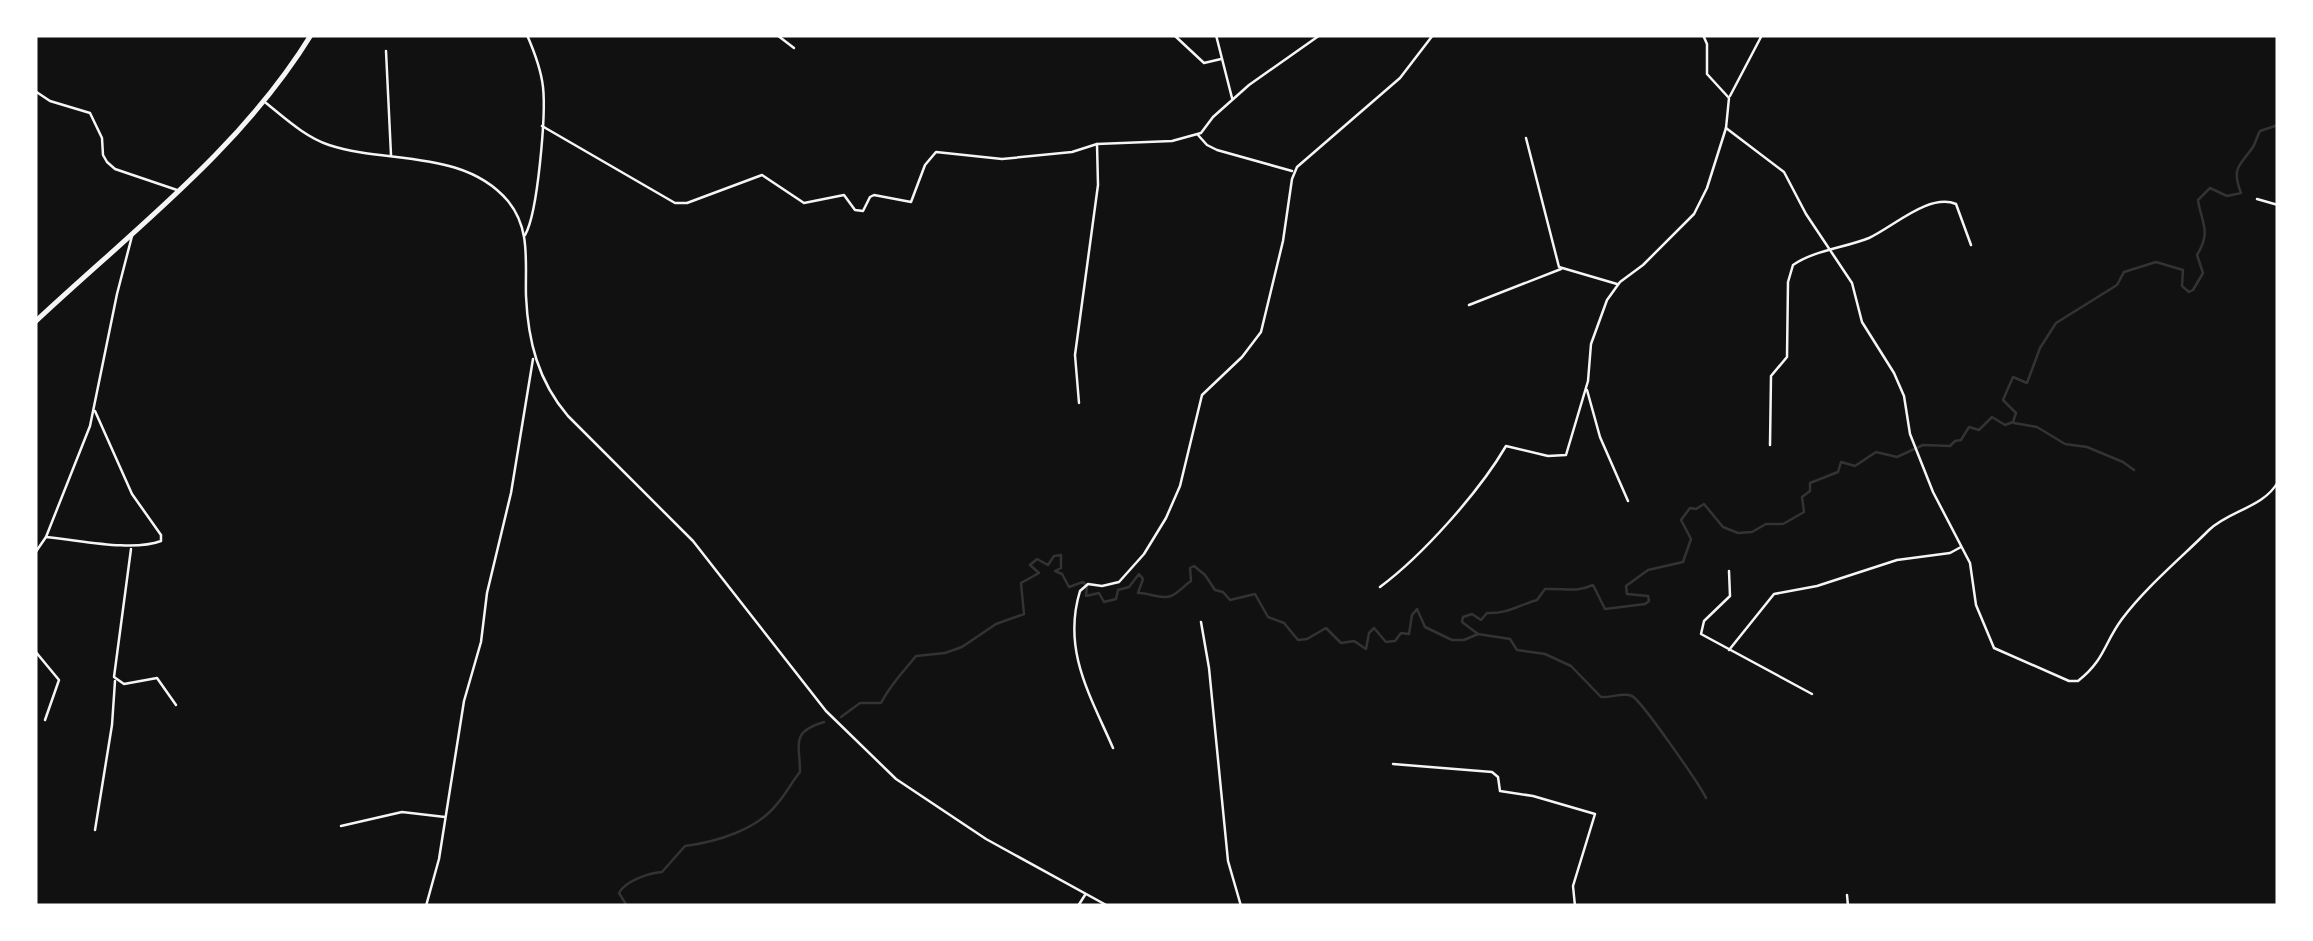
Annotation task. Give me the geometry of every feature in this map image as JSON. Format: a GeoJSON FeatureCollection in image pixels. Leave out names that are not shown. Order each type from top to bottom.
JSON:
{"type":"FeatureCollection","features":[{"type":"Feature","properties":{"kind":"main road"},"geometry":{"type":"LineString","coordinates":[[35,322],[231,140],[264,102],[311,35]]}},
{"type":"Feature","properties":{"kind":"street"},"geometry":{"type":"LineString","coordinates":[[524,236],[532,216],[543,84],[526,35]]}},
{"type":"Feature","properties":{"kind":"street"},"geometry":{"type":"LineString","coordinates":[[777,35],[794,48]]}},
{"type":"Feature","properties":{"kind":"street"},"geometry":{"type":"LineString","coordinates":[[1174,35],[1204,63],[1222,59]]}},
{"type":"Feature","properties":{"kind":"street"},"geometry":{"type":"LineString","coordinates":[[1216,35],[1233,100]]}},
{"type":"Feature","properties":{"kind":"street"},"geometry":{"type":"LineString","coordinates":[[542,126],[676,204],[762,175],[804,203],[844,196],[854,210],[863,211],[874,196],[912,202],[925,165],[936,152],[1002,158],[1072,152],[1097,144],[1172,141],[1198,134],[1233,100],[1320,35]]}},
{"type":"Feature","properties":{"kind":"street"},"geometry":{"type":"LineString","coordinates":[[1113,748],[1076,661],[1073,640],[1078,595],[1088,584],[1119,582],[1144,554],[1173,504],[1202,395],[1242,358],[1262,332],[1294,173],[1314,151],[1400,78],[1433,35]]}},
{"type":"Feature","properties":{"kind":"street"},"geometry":{"type":"LineString","coordinates":[[1702,35],[1708,44],[1707,74],[1728,98]]}},
{"type":"Feature","properties":{"kind":"street"},"geometry":{"type":"LineString","coordinates":[[1380,587],[1442,528],[1506,446],[1548,456],[1566,455],[1586,388],[1591,344],[1602,311],[1618,286],[1694,214],[1707,188],[1726,128],[1728,98],[1762,35]]}},
{"type":"Feature","properties":{"kind":"street"},"geometry":{"type":"LineString","coordinates":[[386,50],[391,156]]}},
{"type":"Feature","properties":{"kind":"street"},"geometry":{"type":"LineString","coordinates":[[35,91],[90,114],[102,138],[103,155],[115,168],[179,190]]}},
{"type":"Feature","properties":{"kind":"street"},"geometry":{"type":"LineString","coordinates":[[264,102],[319,140],[342,148],[442,164],[478,176],[507,200],[524,236],[534,356],[511,493],[487,593],[482,642],[460,718],[446,817],[426,906]]}},
{"type":"Feature","properties":{"kind":"street"},"geometry":{"type":"LineString","coordinates":[[1726,128],[1784,172],[1806,214],[1854,287],[1866,329],[1904,396],[1917,455],[1970,563],[1976,605],[1994,648],[2068,681],[2078,681],[2102,657],[2127,613],[2184,554],[2216,523],[2262,500],[2278,482]]}},
{"type":"Feature","properties":{"kind":"street"},"geometry":{"type":"LineString","coordinates":[[1198,134],[1217,150],[1294,173]]}},
{"type":"Feature","properties":{"kind":"street"},"geometry":{"type":"LineString","coordinates":[[1526,138],[1553,250],[1562,268]]}},
{"type":"Feature","properties":{"kind":"street"},"geometry":{"type":"LineString","coordinates":[[1079,403],[1075,354],[1098,186],[1097,144]]}},
{"type":"Feature","properties":{"kind":"street"},"geometry":{"type":"LineString","coordinates":[[2258,198],[2278,205]]}},
{"type":"Feature","properties":{"kind":"street"},"geometry":{"type":"LineString","coordinates":[[1770,444],[1771,376],[1787,356],[1790,269],[1804,258],[1870,237],[1920,210],[1953,201],[1971,245]]}},
{"type":"Feature","properties":{"kind":"street"},"geometry":{"type":"LineString","coordinates":[[35,553],[46,537],[94,410],[132,234]]}},
{"type":"Feature","properties":{"kind":"street"},"geometry":{"type":"LineString","coordinates":[[1469,305],[1562,268],[1618,286]]}},
{"type":"Feature","properties":{"kind":"street"},"geometry":{"type":"LineString","coordinates":[[534,356],[562,410],[701,550],[810,693],[862,749],[932,805],[1108,906]]}},
{"type":"Feature","properties":{"kind":"street"},"geometry":{"type":"LineString","coordinates":[[1586,388],[1600,437],[1628,500]]}},
{"type":"Feature","properties":{"kind":"street"},"geometry":{"type":"LineString","coordinates":[[46,537],[132,548],[158,543],[162,537],[136,502],[94,410]]}},
{"type":"Feature","properties":{"kind":"street"},"geometry":{"type":"LineString","coordinates":[[1729,650],[1774,594],[1817,586],[1897,560],[1950,553],[1963,546]]}},
{"type":"Feature","properties":{"kind":"street"},"geometry":{"type":"LineString","coordinates":[[95,830],[112,725],[120,617],[132,548]]}},
{"type":"Feature","properties":{"kind":"street"},"geometry":{"type":"LineString","coordinates":[[1729,571],[1730,596],[1704,620],[1700,632],[1812,694]]}},
{"type":"Feature","properties":{"kind":"street"},"geometry":{"type":"LineString","coordinates":[[1200,622],[1209,668],[1228,861],[1241,906]]}},
{"type":"Feature","properties":{"kind":"street"},"geometry":{"type":"LineString","coordinates":[[35,651],[58,680],[45,720]]}},
{"type":"Feature","properties":{"kind":"street"},"geometry":{"type":"LineString","coordinates":[[115,679],[124,684],[157,678],[176,705]]}},
{"type":"Feature","properties":{"kind":"street"},"geometry":{"type":"LineString","coordinates":[[1394,764],[1492,772],[1498,776],[1500,790],[1595,814],[1573,886],[1575,906]]}},
{"type":"Feature","properties":{"kind":"street"},"geometry":{"type":"LineString","coordinates":[[341,826],[402,812],[446,817]]}},
{"type":"Feature","properties":{"kind":"street"},"geometry":{"type":"LineString","coordinates":[[1078,906],[1086,894]]}},
{"type":"Feature","properties":{"kind":"street"},"geometry":{"type":"LineString","coordinates":[[1848,896],[1848,906]]}},
{"type":"Feature","properties":{"kind":"waterway"},"geometry":{"type":"LineString","coordinates":[[1478,634],[1462,622],[1463,617],[1472,614],[1481,620],[1487,613],[1507,611],[1537,600],[1545,589],[1575,590],[1593,585],[1605,609],[1645,604],[1648,596],[1627,594],[1626,586],[1648,570],[1683,562],[1691,539],[1681,520],[1690,508],[1704,504],[1723,527],[1738,533],[1752,532],[1766,524],[1783,524],[1804,512],[1802,497],[1810,491],[1810,483],[1838,472],[1841,462],[1855,466],[1876,452],[1897,457],[1923,445],[1950,446],[1961,440],[1969,427],[1979,430],[1992,417],[2005,425],[2013,422],[2016,413],[2003,400],[2013,377],[2027,383],[2040,348],[2056,323],[2117,285],[2124,272],[2156,262],[2183,270],[2182,286],[2189,292],[2193,290],[2203,273],[2197,255],[2205,233],[2198,200],[2210,188],[2227,196],[2241,193],[2238,167],[2260,131],[2278,125]]}},
{"type":"Feature","properties":{"kind":"waterway"},"geometry":{"type":"LineString","coordinates":[[2014,423],[2037,427],[2065,444],[2087,447],[2134,470]]}},
{"type":"Feature","properties":{"kind":"waterway"},"geometry":{"type":"LineString","coordinates":[[841,717],[860,703],[881,703],[916,656],[962,647],[996,624],[1024,614],[1021,583],[1039,573],[1030,565],[1037,559],[1048,565],[1054,556],[1061,555],[1061,568],[1055,571],[1062,574],[1069,587],[1083,582],[1087,586],[1086,596],[1099,593],[1104,602],[1116,599],[1118,590],[1129,587],[1139,574],[1143,579],[1138,593],[1171,596],[1191,581],[1190,568],[1194,566],[1215,590],[1230,600],[1255,594],[1268,617],[1284,623],[1298,640],[1326,628],[1341,643],[1354,641],[1366,649],[1374,628],[1386,642],[1395,641],[1401,633],[1409,634],[1417,609],[1425,627],[1452,640],[1478,634],[1510,639],[1517,650],[1545,654],[1571,666],[1601,697],[1625,695],[1638,701],[1706,798]]}},
{"type":"Feature","properties":{"kind":"waterway"},"geometry":{"type":"LineString","coordinates":[[627,906],[619,893],[622,889],[638,878],[662,872],[685,846],[735,833],[769,813],[800,772],[801,735],[824,722]]}}]}
